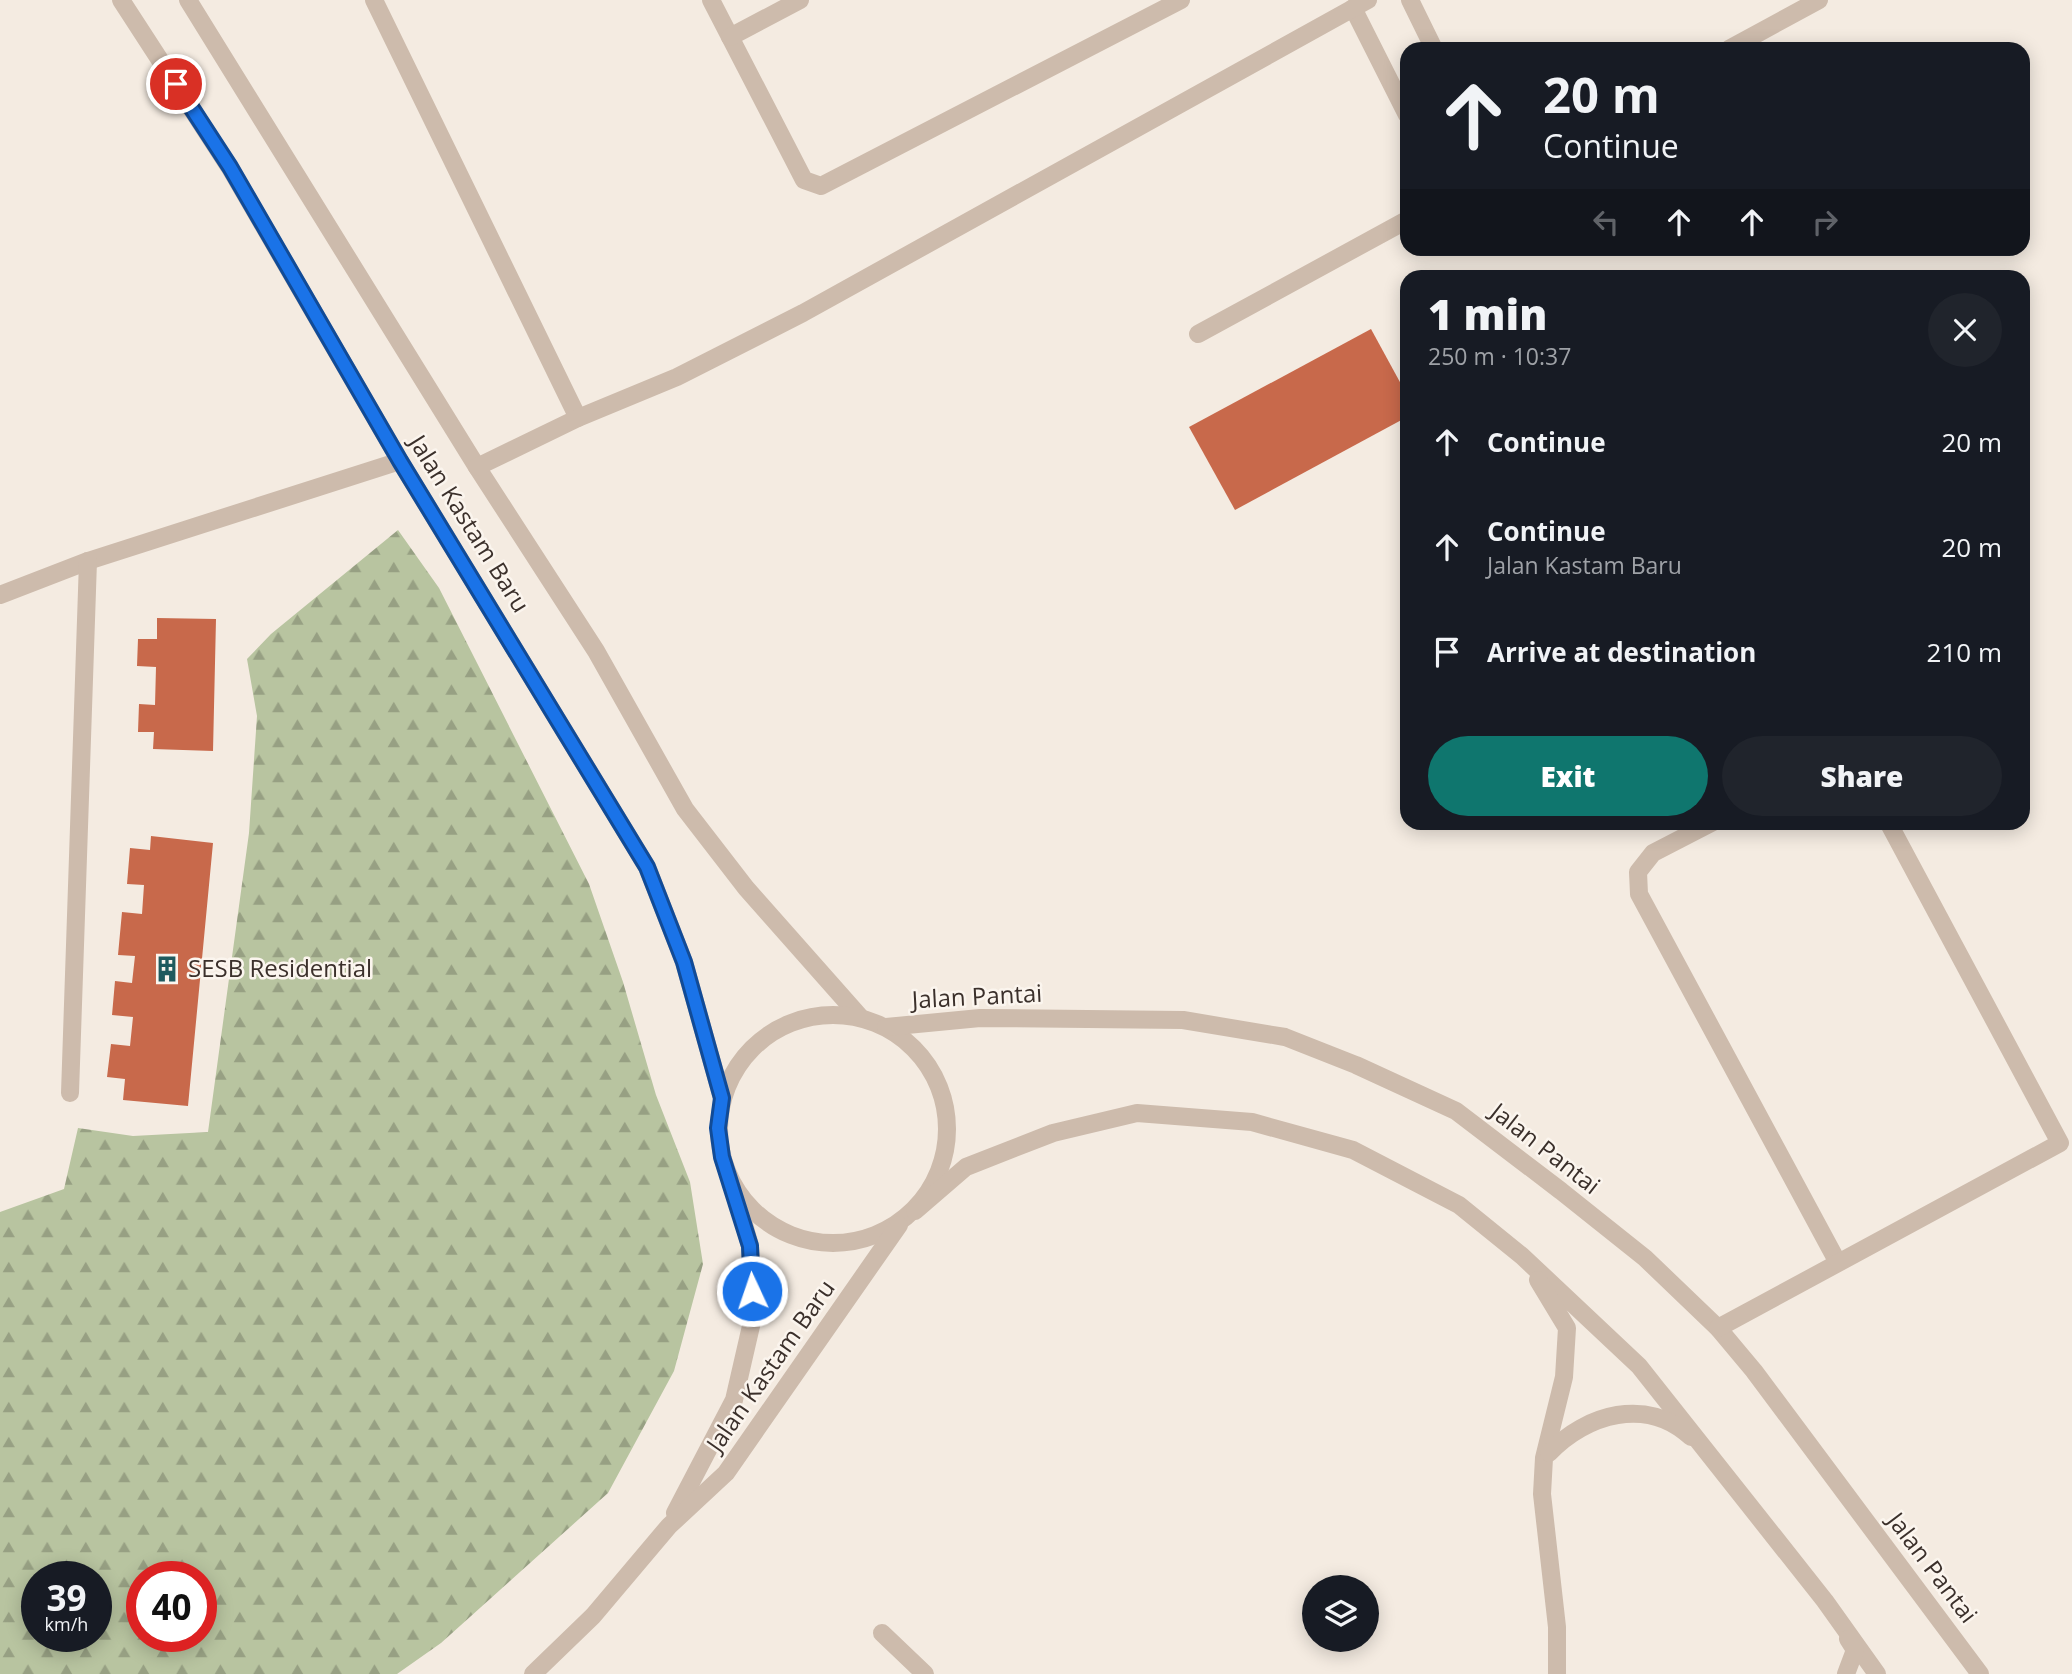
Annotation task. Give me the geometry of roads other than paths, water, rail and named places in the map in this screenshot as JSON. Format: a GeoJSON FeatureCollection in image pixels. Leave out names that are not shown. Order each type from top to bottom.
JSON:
{"type":"FeatureCollection","features":[{"type":"Feature","properties":{"kind":"street","name":"Jalan Kastam Baru"},"geometry":{"type":"LineString","coordinates":[[121,0],[230,167],[400,461],[647,867],[684,962],[722,1098]]}},
{"type":"Feature","properties":{"kind":"street","name":"Jalan Kastam Baru"},"geometry":{"type":"LineString","coordinates":[[188,0],[477,467],[596,651],[685,808],[746,888],[861,1018]]}},
{"type":"Feature","properties":{"kind":"street"},"geometry":{"type":"LineString","coordinates":[[374,0],[578,418]]}},
{"type":"Feature","properties":{"kind":"street"},"geometry":{"type":"LineString","coordinates":[[711,0],[804,180],[821,186],[1181,0]]}},
{"type":"Feature","properties":{"kind":"street"},"geometry":{"type":"LineString","coordinates":[[730,37],[800,0]]}},
{"type":"Feature","properties":{"kind":"street"},"geometry":{"type":"LineString","coordinates":[[1410,0],[1431,42]]}},
{"type":"Feature","properties":{"kind":"street"},"geometry":{"type":"LineString","coordinates":[[1742,42],[1819,0]]}},
{"type":"Feature","properties":{"kind":"street"},"geometry":{"type":"LineString","coordinates":[[477,467],[578,418],[677,377],[803,313],[1360,4],[1400,98]]}},
{"type":"Feature","properties":{"kind":"street"},"geometry":{"type":"LineString","coordinates":[[1198,334],[1400,224]]}},
{"type":"Feature","properties":{"kind":"street"},"geometry":{"type":"LineString","coordinates":[[0,595],[88,561],[400,461]]}},
{"type":"Feature","properties":{"kind":"street"},"geometry":{"type":"LineString","coordinates":[[70,1093],[88,561]]}},
{"type":"Feature","properties":{"kind":"street"},"geometry":{"type":"LineString","coordinates":[[1698,830],[1653,853],[1638,872],[1639,894],[1837,1261]]}},
{"type":"Feature","properties":{"kind":"street"},"geometry":{"type":"LineString","coordinates":[[1718,1328],[1837,1261],[2060,1143],[1892,830]]}},
{"type":"Feature","properties":{"kind":"street"},"geometry":{"type":"LineString","coordinates":[[915,1211],[936,1182],[947,1148],[947,1112],[936,1078],[915,1048],[886,1027],[861,1018],[826,1014],[791,1022],[761,1040],[737,1066],[722,1098],[718,1128],[722,1157],[733,1185],[757,1215],[789,1236],[827,1244],[866,1240],[900,1223],[915,1211],[966,1167],[1053,1133],[1136,1113],[1252,1122],[1353,1150],[1459,1205],[1522,1256],[1639,1366],[1825,1601],[1877,1674]]}},
{"type":"Feature","properties":{"kind":"street","name":"Jalan Pantai"},"geometry":{"type":"LineString","coordinates":[[886,1027],[979,1018],[1093,1017],[1183,1020],[1285,1037],[1356,1065],[1456,1111],[1646,1258],[1718,1328],[1754,1371],[1980,1674]]}},
{"type":"Feature","properties":{"kind":"street","name":"Jalan Kastam Baru"},"geometry":{"type":"LineString","coordinates":[[669,1525],[734,1400],[754,1313],[750,1246],[733,1185]]}},
{"type":"Feature","properties":{"kind":"street","name":"Jalan Kastam Baru"},"geometry":{"type":"LineString","coordinates":[[533,1674],[593,1616],[669,1525],[726,1474],[900,1223]]}},
{"type":"Feature","properties":{"kind":"street"},"geometry":{"type":"LineString","coordinates":[[1522,1256],[1567,1328],[1568,1349],[1560,1400],[1544,1458],[1542,1494],[1557,1627],[1557,1674]]}},
{"type":"Feature","properties":{"kind":"street"},"geometry":{"type":"LineString","coordinates":[[1544,1458],[1566,1435],[1584,1425],[1623,1413],[1654,1417],[1684,1430],[1707,1451]]}},
{"type":"Feature","properties":{"kind":"street"},"geometry":{"type":"LineString","coordinates":[[1825,1601],[1855,1650],[1846,1674]]}},
{"type":"Feature","properties":{"kind":"street"},"geometry":{"type":"LineString","coordinates":[[882,1633],[925,1674]]}},
{"type":"Feature","properties":{"kind":"place","name":"SESB Residential"},"geometry":{"type":"Point","coordinates":[167,969]}}]}
